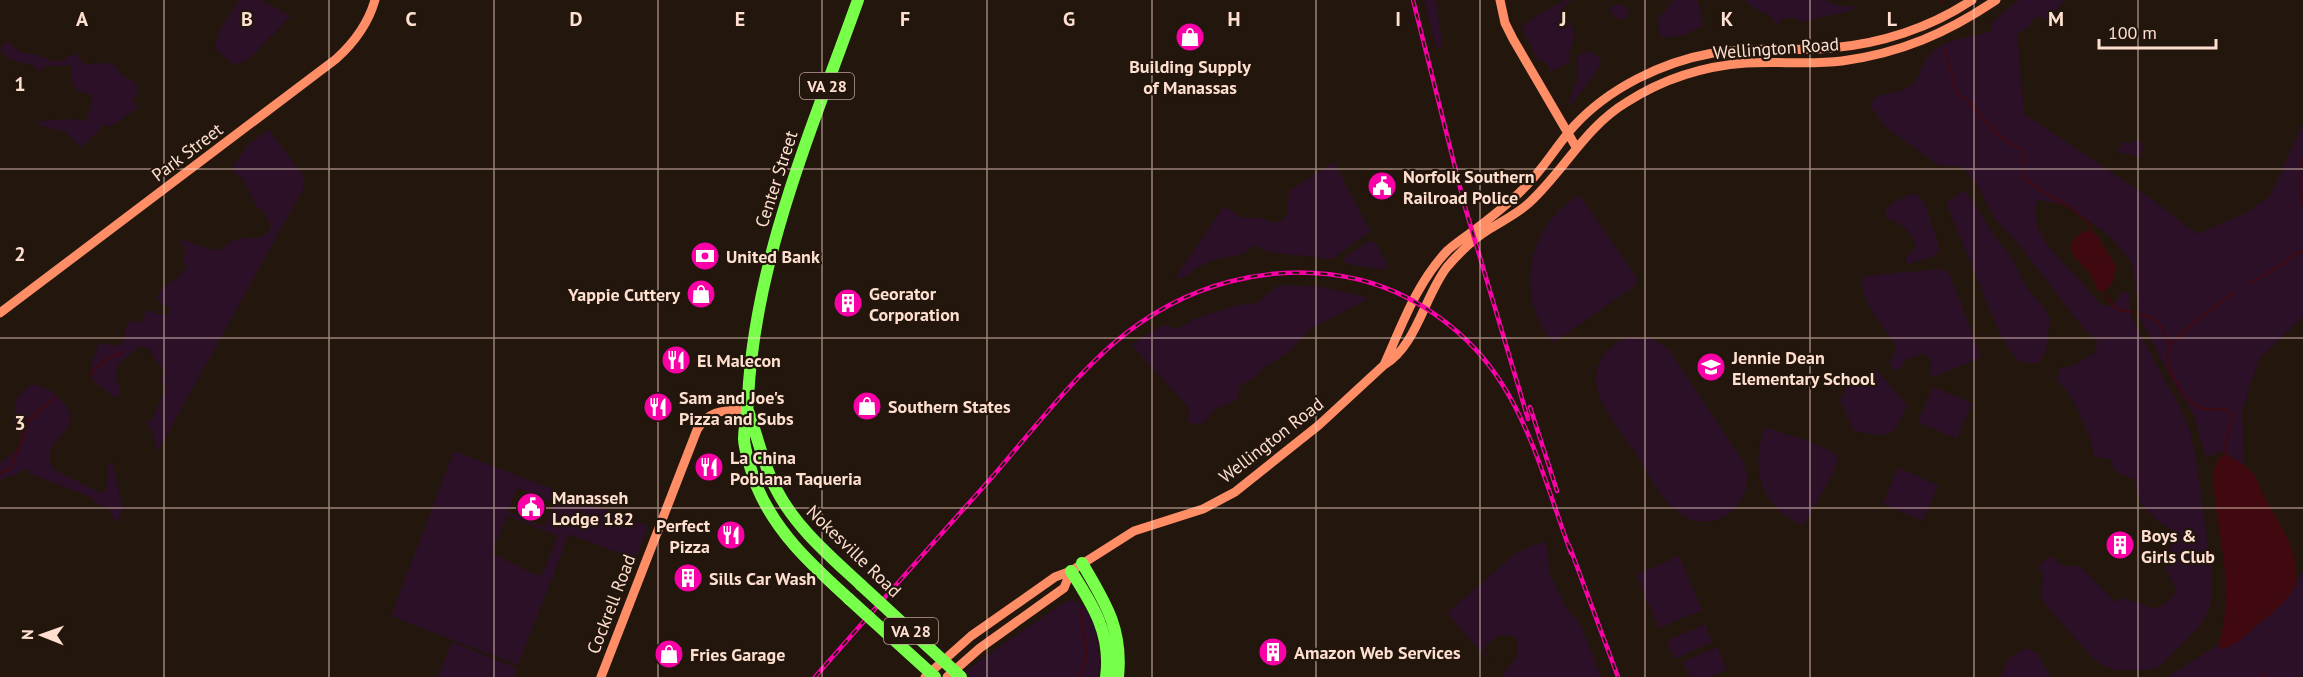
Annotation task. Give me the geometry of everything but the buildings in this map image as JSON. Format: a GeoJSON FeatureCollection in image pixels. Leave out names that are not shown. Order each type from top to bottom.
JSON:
{"type":"FeatureCollection","features":[{"type":"Feature","properties":{"kind":"highway","name":"Center Street"},"geometry":{"type":"LineString","coordinates":[[748,410],[752,341],[783,214],[858,0]]}},
{"type":"Feature","properties":{"kind":"highway","name":"Nokesville Road"},"geometry":{"type":"LineString","coordinates":[[748,410],[769,475],[788,510],[814,541],[961,677]]}},
{"type":"Feature","properties":{"kind":"highway","name":"Nokesville Road"},"geometry":{"type":"LineString","coordinates":[[748,410],[744,438],[752,470],[763,499],[785,537],[800,554],[935,677]]}},
{"type":"Feature","properties":{"kind":"highway"},"geometry":{"type":"LineString","coordinates":[[1082,562],[1105,602],[1115,626],[1119,648],[1118,677]]}},
{"type":"Feature","properties":{"kind":"highway"},"geometry":{"type":"LineString","coordinates":[[1071,571],[1094,608],[1102,626],[1108,657],[1106,677]]}},
{"type":"Feature","properties":{"kind":"main road","name":"Park Street"},"geometry":{"type":"LineString","coordinates":[[0,313],[336,59],[357,38],[375,0]]}},
{"type":"Feature","properties":{"kind":"main road"},"geometry":{"type":"LineString","coordinates":[[1500,0],[1509,32],[1576,147]]}},
{"type":"Feature","properties":{"kind":"main road","name":"Wellington Road"},"geometry":{"type":"LineString","coordinates":[[1384,364],[1412,301],[1448,250],[1495,214],[1527,185],[1569,133],[1589,113],[1621,88],[1681,61],[1732,50],[1832,48],[1882,40],[1914,29],[1971,0]]}},
{"type":"Feature","properties":{"kind":"main road","name":"Wellington Road"},"geometry":{"type":"LineString","coordinates":[[925,677],[987,624],[1055,577],[1071,571],[1134,531],[1203,509],[1235,492],[1319,425],[1384,364],[1394,359],[1405,346],[1447,267],[1475,239],[1530,202],[1591,131],[1623,104],[1679,76],[1740,64],[1820,63],[1887,52],[1943,33],[1996,0]]}},
{"type":"Feature","properties":{"kind":"main road","name":"Cockrell Road"},"geometry":{"type":"LineString","coordinates":[[601,677],[697,430],[705,418],[712,414],[748,410]]}},
{"type":"Feature","properties":{"kind":"main road","name":"Wellington Road"},"geometry":{"type":"LineString","coordinates":[[947,677],[980,648],[1064,588],[1071,571]]}},
{"type":"Feature","properties":{"kind":"shaded area"},"geometry":{"type":"Polygon","coordinates":[[[239,0],[260,0],[291,16],[250,58],[233,64],[216,50],[216,43],[220,30],[239,0]]]}},
{"type":"Feature","properties":{"kind":"shaded area"},"geometry":{"type":"Polygon","coordinates":[[[1424,0],[1436,0],[1442,43],[1440,49],[1436,47],[1424,0]]]}},
{"type":"Feature","properties":{"kind":"shaded area"},"geometry":{"type":"Polygon","coordinates":[[[1564,0],[1572,0],[1562,11],[1573,30],[1574,40],[1569,53],[1569,62],[1551,72],[1547,63],[1538,60],[1521,27],[1564,0]]]}},
{"type":"Feature","properties":{"kind":"shaded area"},"geometry":{"type":"Polygon","coordinates":[[[1674,0],[1697,0],[1701,12],[1701,27],[1682,36],[1661,38],[1657,20],[1674,0]]]}},
{"type":"Feature","properties":{"kind":"shaded area"},"geometry":{"type":"Polygon","coordinates":[[[1745,0],[1825,0],[1839,6],[1853,6],[1853,10],[1801,22],[1796,18],[1784,18],[1780,21],[1779,26],[1770,16],[1752,7],[1745,0]]]}},
{"type":"Feature","properties":{"kind":"shaded area"},"geometry":{"type":"Polygon","coordinates":[[[2019,0],[2065,0],[2047,20],[2037,16],[2028,27],[2017,34],[2024,114],[2150,198],[2197,234],[2246,213],[2270,196],[2303,124],[2303,317],[2259,359],[2242,412],[2244,465],[2222,451],[2208,457],[2205,454],[2193,414],[2173,382],[2140,319],[2132,263],[2111,237],[2066,205],[2038,200],[2035,211],[2040,233],[2046,243],[2093,296],[2106,306],[2112,307],[2123,292],[2129,293],[2131,318],[2180,407],[2190,431],[2212,575],[2212,595],[2209,609],[2199,627],[2159,667],[2149,670],[2116,670],[2102,665],[2092,658],[2041,599],[2043,575],[2038,566],[2050,556],[2063,566],[2080,566],[2115,602],[2124,598],[2155,609],[2165,604],[2176,593],[2165,565],[2173,540],[2173,531],[2158,521],[2141,504],[2134,479],[2113,469],[2112,459],[2094,457],[2090,438],[2076,406],[2069,393],[2055,378],[2059,375],[2059,368],[2073,366],[2096,352],[2097,341],[2083,328],[2020,246],[1994,218],[1977,184],[1962,167],[1938,165],[1884,126],[1871,107],[1873,99],[1878,96],[1903,90],[1912,85],[1926,60],[1941,46],[1991,31],[1992,22],[2019,0]]]}},
{"type":"Feature","properties":{"kind":"shaded area"},"geometry":{"type":"Polygon","coordinates":[[[1617,4],[1623,5],[1630,11],[1624,20],[1614,18],[1609,8],[1617,4]]]}},
{"type":"Feature","properties":{"kind":"shaded area"},"geometry":{"type":"Polygon","coordinates":[[[10,43],[22,53],[35,54],[51,61],[65,60],[77,52],[78,57],[85,64],[113,63],[124,77],[132,80],[138,88],[137,96],[132,100],[138,108],[110,127],[105,124],[81,148],[63,129],[60,131],[38,123],[39,121],[69,119],[87,121],[93,96],[76,91],[71,79],[72,65],[44,66],[39,73],[33,65],[11,60],[4,55],[1,51],[2,46],[10,43]]]}},
{"type":"Feature","properties":{"kind":"shaded area"},"geometry":{"type":"Polygon","coordinates":[[[1589,51],[1600,57],[1601,65],[1570,104],[1568,102],[1578,79],[1577,56],[1589,51]]]}},
{"type":"Feature","properties":{"kind":"shaded area"},"geometry":{"type":"Polygon","coordinates":[[[267,130],[304,177],[303,189],[158,451],[152,430],[146,423],[152,419],[166,388],[160,382],[163,368],[157,363],[149,349],[139,346],[117,366],[116,377],[121,394],[113,398],[98,385],[91,375],[93,360],[99,343],[120,346],[130,321],[140,323],[144,319],[145,312],[150,310],[156,314],[170,314],[169,307],[161,304],[156,298],[164,286],[178,278],[187,267],[183,261],[185,249],[181,242],[183,239],[207,248],[222,250],[228,243],[235,240],[262,237],[267,233],[271,226],[265,213],[256,206],[242,178],[232,168],[246,147],[267,130]]]}},
{"type":"Feature","properties":{"kind":"shaded area"},"geometry":{"type":"Polygon","coordinates":[[[2135,140],[2144,143],[2141,157],[2118,152],[2123,141],[2131,144],[2135,140]]]}},
{"type":"Feature","properties":{"kind":"shaded area"},"geometry":{"type":"Polygon","coordinates":[[[1334,162],[1369,232],[1332,259],[1270,252],[1254,245],[1240,255],[1214,260],[1180,279],[1175,278],[1224,206],[1242,218],[1261,218],[1274,223],[1283,220],[1287,213],[1289,191],[1334,162]]]}},
{"type":"Feature","properties":{"kind":"shaded area"},"geometry":{"type":"Polygon","coordinates":[[[1965,190],[1999,243],[2012,258],[2026,287],[2042,305],[2050,319],[2046,350],[2039,363],[2020,362],[2010,351],[1999,332],[1947,205],[1965,190]]]}},
{"type":"Feature","properties":{"kind":"shaded area"},"geometry":{"type":"Polygon","coordinates":[[[1913,193],[1922,199],[1926,207],[1939,250],[1935,256],[1907,264],[1905,259],[1916,248],[1914,242],[1906,229],[1886,218],[1886,210],[1892,203],[1913,193]]]}},
{"type":"Feature","properties":{"kind":"shaded area"},"geometry":{"type":"Polygon","coordinates":[[[1579,195],[1637,278],[1636,285],[1553,343],[1541,324],[1533,304],[1530,284],[1532,263],[1538,243],[1548,225],[1561,209],[1579,195]]]}},
{"type":"Feature","properties":{"kind":"shaded area"},"geometry":{"type":"Polygon","coordinates":[[[2089,231],[2097,235],[2116,266],[2112,284],[2103,292],[2097,290],[2094,281],[2072,252],[2072,242],[2076,237],[2082,232],[2089,231]]]}},
{"type":"Feature","properties":{"kind":"shaded area"},"geometry":{"type":"Polygon","coordinates":[[[1372,241],[1377,245],[1387,265],[1385,270],[1344,263],[1343,259],[1372,241]]]}},
{"type":"Feature","properties":{"kind":"shaded area"},"geometry":{"type":"Polygon","coordinates":[[[1942,269],[1949,273],[1981,356],[1933,377],[1930,374],[1931,359],[1924,353],[1905,360],[1901,368],[1893,370],[1889,364],[1897,348],[1870,308],[1862,280],[1865,276],[1942,269]]]}},
{"type":"Feature","properties":{"kind":"shaded area"},"geometry":{"type":"Polygon","coordinates":[[[1286,285],[1322,287],[1370,298],[1310,329],[1288,353],[1263,368],[1258,375],[1240,386],[1238,399],[1214,410],[1204,423],[1192,424],[1188,421],[1189,408],[1132,346],[1142,337],[1164,325],[1178,329],[1194,319],[1237,305],[1253,304],[1276,287],[1286,285]]]}},
{"type":"Feature","properties":{"kind":"shaded area"},"geometry":{"type":"Polygon","coordinates":[[[1633,337],[1653,339],[1670,351],[1744,463],[1747,478],[1745,491],[1739,503],[1730,513],[1706,522],[1692,520],[1679,513],[1666,501],[1604,407],[1596,381],[1597,369],[1603,356],[1613,346],[1624,339],[1633,337]]]}},
{"type":"Feature","properties":{"kind":"shaded area"},"geometry":{"type":"Polygon","coordinates":[[[1876,369],[1907,405],[1893,431],[1882,435],[1854,431],[1840,400],[1849,382],[1876,369]]]}},
{"type":"Feature","properties":{"kind":"shaded area"},"geometry":{"type":"Polygon","coordinates":[[[30,385],[43,387],[55,394],[71,415],[70,423],[50,453],[53,469],[101,493],[106,491],[108,467],[112,460],[123,509],[117,522],[108,507],[99,505],[90,497],[31,474],[26,468],[0,481],[0,463],[19,449],[23,437],[14,423],[15,400],[30,385]]]}},
{"type":"Feature","properties":{"kind":"shaded area"},"geometry":{"type":"Polygon","coordinates":[[[1933,387],[1972,403],[1957,439],[1918,422],[1933,387]]]}},
{"type":"Feature","properties":{"kind":"shaded area"},"geometry":{"type":"Polygon","coordinates":[[[1765,427],[1814,443],[1835,453],[1838,459],[1829,481],[1803,526],[1788,518],[1777,508],[1762,485],[1759,458],[1765,427]]]}},
{"type":"Feature","properties":{"kind":"shaded area"},"geometry":{"type":"Polygon","coordinates":[[[454,451],[648,526],[635,559],[569,534],[518,665],[391,616],[454,451]],[[517,488],[508,512],[545,527],[555,502],[517,488]],[[507,515],[492,553],[534,574],[542,575],[558,536],[507,515]]]}},
{"type":"Feature","properties":{"kind":"shaded area"},"geometry":{"type":"Polygon","coordinates":[[[2223,454],[2245,466],[2255,476],[2292,549],[2296,573],[2292,591],[2277,608],[2238,642],[2219,649],[2226,600],[2224,559],[2213,474],[2215,465],[2223,454]]]}},
{"type":"Feature","properties":{"kind":"shaded area"},"geometry":{"type":"Polygon","coordinates":[[[1898,468],[1938,485],[1923,521],[1883,504],[1898,468]]]}},
{"type":"Feature","properties":{"kind":"shaded area"},"geometry":{"type":"Polygon","coordinates":[[[1544,541],[1550,575],[1567,609],[1580,623],[1601,677],[1506,677],[1503,674],[1518,655],[1518,641],[1515,637],[1498,635],[1484,648],[1490,662],[1447,613],[1516,553],[1544,541]]]}},
{"type":"Feature","properties":{"kind":"shaded area"},"geometry":{"type":"Polygon","coordinates":[[[1679,556],[1702,610],[1659,628],[1636,575],[1679,556]]]}},
{"type":"Feature","properties":{"kind":"shaded area"},"geometry":{"type":"Polygon","coordinates":[[[2303,570],[2303,674],[2300,677],[2167,677],[2219,644],[2219,649],[2235,644],[2267,617],[2292,591],[2303,570]]]}},
{"type":"Feature","properties":{"kind":"shaded area"},"geometry":{"type":"Polygon","coordinates":[[[1071,600],[1080,604],[1087,611],[1096,632],[1099,657],[1098,677],[971,677],[965,671],[1063,603],[1071,600]]]}},
{"type":"Feature","properties":{"kind":"shaded area"},"geometry":{"type":"Polygon","coordinates":[[[1705,624],[1712,642],[1675,659],[1667,641],[1705,624]]]}},
{"type":"Feature","properties":{"kind":"shaded area"},"geometry":{"type":"Polygon","coordinates":[[[452,642],[517,668],[514,677],[438,677],[452,642]]]}},
{"type":"Feature","properties":{"kind":"shaded area"},"geometry":{"type":"Polygon","coordinates":[[[1717,647],[1727,670],[1710,677],[1690,677],[1683,662],[1717,647]]]}},
{"type":"Feature","properties":{"kind":"shaded area"},"geometry":{"type":"Polygon","coordinates":[[[2026,648],[2037,653],[2051,677],[2000,677],[2009,658],[2026,648]]]}},
{"type":"Feature","properties":{"kind":"waterway"},"geometry":{"type":"LineString","coordinates":[[1941,0],[1942,4]]}},
{"type":"Feature","properties":{"kind":"waterway"},"geometry":{"type":"LineString","coordinates":[[1944,48],[1957,93],[1969,102],[1998,135],[2022,150],[2026,164]]}},
{"type":"Feature","properties":{"kind":"waterway"},"geometry":{"type":"LineString","coordinates":[[2303,159],[2300,171],[2303,205]]}},
{"type":"Feature","properties":{"kind":"waterway"},"geometry":{"type":"LineString","coordinates":[[2024,170],[2024,177],[2082,217],[2092,233]]}},
{"type":"Feature","properties":{"kind":"waterway"},"geometry":{"type":"LineString","coordinates":[[2249,284],[2281,265],[2294,254],[2303,252]]}},
{"type":"Feature","properties":{"kind":"waterway"},"geometry":{"type":"LineString","coordinates":[[2103,289],[2116,309],[2132,312]]}},
{"type":"Feature","properties":{"kind":"waterway"},"geometry":{"type":"LineString","coordinates":[[2169,346],[2195,322],[2234,293]]}},
{"type":"Feature","properties":{"kind":"waterway"},"geometry":{"type":"LineString","coordinates":[[2138,314],[2150,317],[2162,328],[2168,345],[2169,368],[2189,400],[2200,408],[2231,413],[2232,422],[2225,442],[2226,457]]}},
{"type":"Feature","properties":{"kind":"waterway"},"geometry":{"type":"LineString","coordinates":[[89,375],[104,361],[122,352]]}},
{"type":"Feature","properties":{"kind":"waterway"},"geometry":{"type":"LineString","coordinates":[[0,473],[11,468],[28,421],[56,396]]}},
{"type":"Feature","properties":{"kind":"waterway"},"geometry":{"type":"LineString","coordinates":[[1080,609],[1087,655],[1080,677]]}},
{"type":"Feature","properties":{"kind":"waterway"},"geometry":{"type":"LineString","coordinates":[[2263,674],[2266,677]]}},
{"type":"Feature","properties":{"kind":"railway"},"geometry":{"type":"LineString","coordinates":[[1413,0],[1465,207],[1528,419]]}},
{"type":"Feature","properties":{"kind":"railway"},"geometry":{"type":"LineString","coordinates":[[815,677],[1064,393],[1114,343],[1141,322],[1169,305],[1199,292],[1262,275],[1328,274],[1361,280],[1422,306],[1459,333],[1489,366],[1513,403],[1541,466],[1571,553]]}},
{"type":"Feature","properties":{"kind":"railway"},"geometry":{"type":"LineString","coordinates":[[1530,407],[1557,491]]}},
{"type":"Feature","properties":{"kind":"railway"},"geometry":{"type":"LineString","coordinates":[[1569,545],[1618,677]]}},
{"type":"Feature","properties":{"kind":"place","name":"Building Supply of Manassas"},"geometry":{"type":"Point","coordinates":[1190,37]}},
{"type":"Feature","properties":{"kind":"place","name":"Norfolk Southern Railroad Police"},"geometry":{"type":"Point","coordinates":[1382,186]}},
{"type":"Feature","properties":{"kind":"place","name":"United Bank"},"geometry":{"type":"Point","coordinates":[705,256]}},
{"type":"Feature","properties":{"kind":"place","name":"Yappie Cuttery"},"geometry":{"type":"Point","coordinates":[701,294]}},
{"type":"Feature","properties":{"kind":"place","name":"Georator Corporation"},"geometry":{"type":"Point","coordinates":[848,303]}},
{"type":"Feature","properties":{"kind":"place","name":"El Malecon"},"geometry":{"type":"Point","coordinates":[676,360]}},
{"type":"Feature","properties":{"kind":"place","name":"Jennie Dean Elementary School"},"geometry":{"type":"Point","coordinates":[1711,367]}},
{"type":"Feature","properties":{"kind":"place","name":"Southern States"},"geometry":{"type":"Point","coordinates":[867,406]}},
{"type":"Feature","properties":{"kind":"place","name":"Sam and Joe's Pizza and Subs"},"geometry":{"type":"Point","coordinates":[658,407]}},
{"type":"Feature","properties":{"kind":"place","name":"La China Poblana Taqueria"},"geometry":{"type":"Point","coordinates":[709,467]}},
{"type":"Feature","properties":{"kind":"place","name":"Manasseh Lodge 182"},"geometry":{"type":"Point","coordinates":[531,507]}},
{"type":"Feature","properties":{"kind":"place","name":"Perfect Pizza"},"geometry":{"type":"Point","coordinates":[731,535]}},
{"type":"Feature","properties":{"kind":"place","name":"Boys & Girls Club"},"geometry":{"type":"Point","coordinates":[2120,545]}},
{"type":"Feature","properties":{"kind":"place","name":"Sills Car Wash"},"geometry":{"type":"Point","coordinates":[688,578]}},
{"type":"Feature","properties":{"kind":"place","name":"Amazon Web Services"},"geometry":{"type":"Point","coordinates":[1273,652]}},
{"type":"Feature","properties":{"kind":"place","name":"Fries Garage"},"geometry":{"type":"Point","coordinates":[669,654]}}]}
